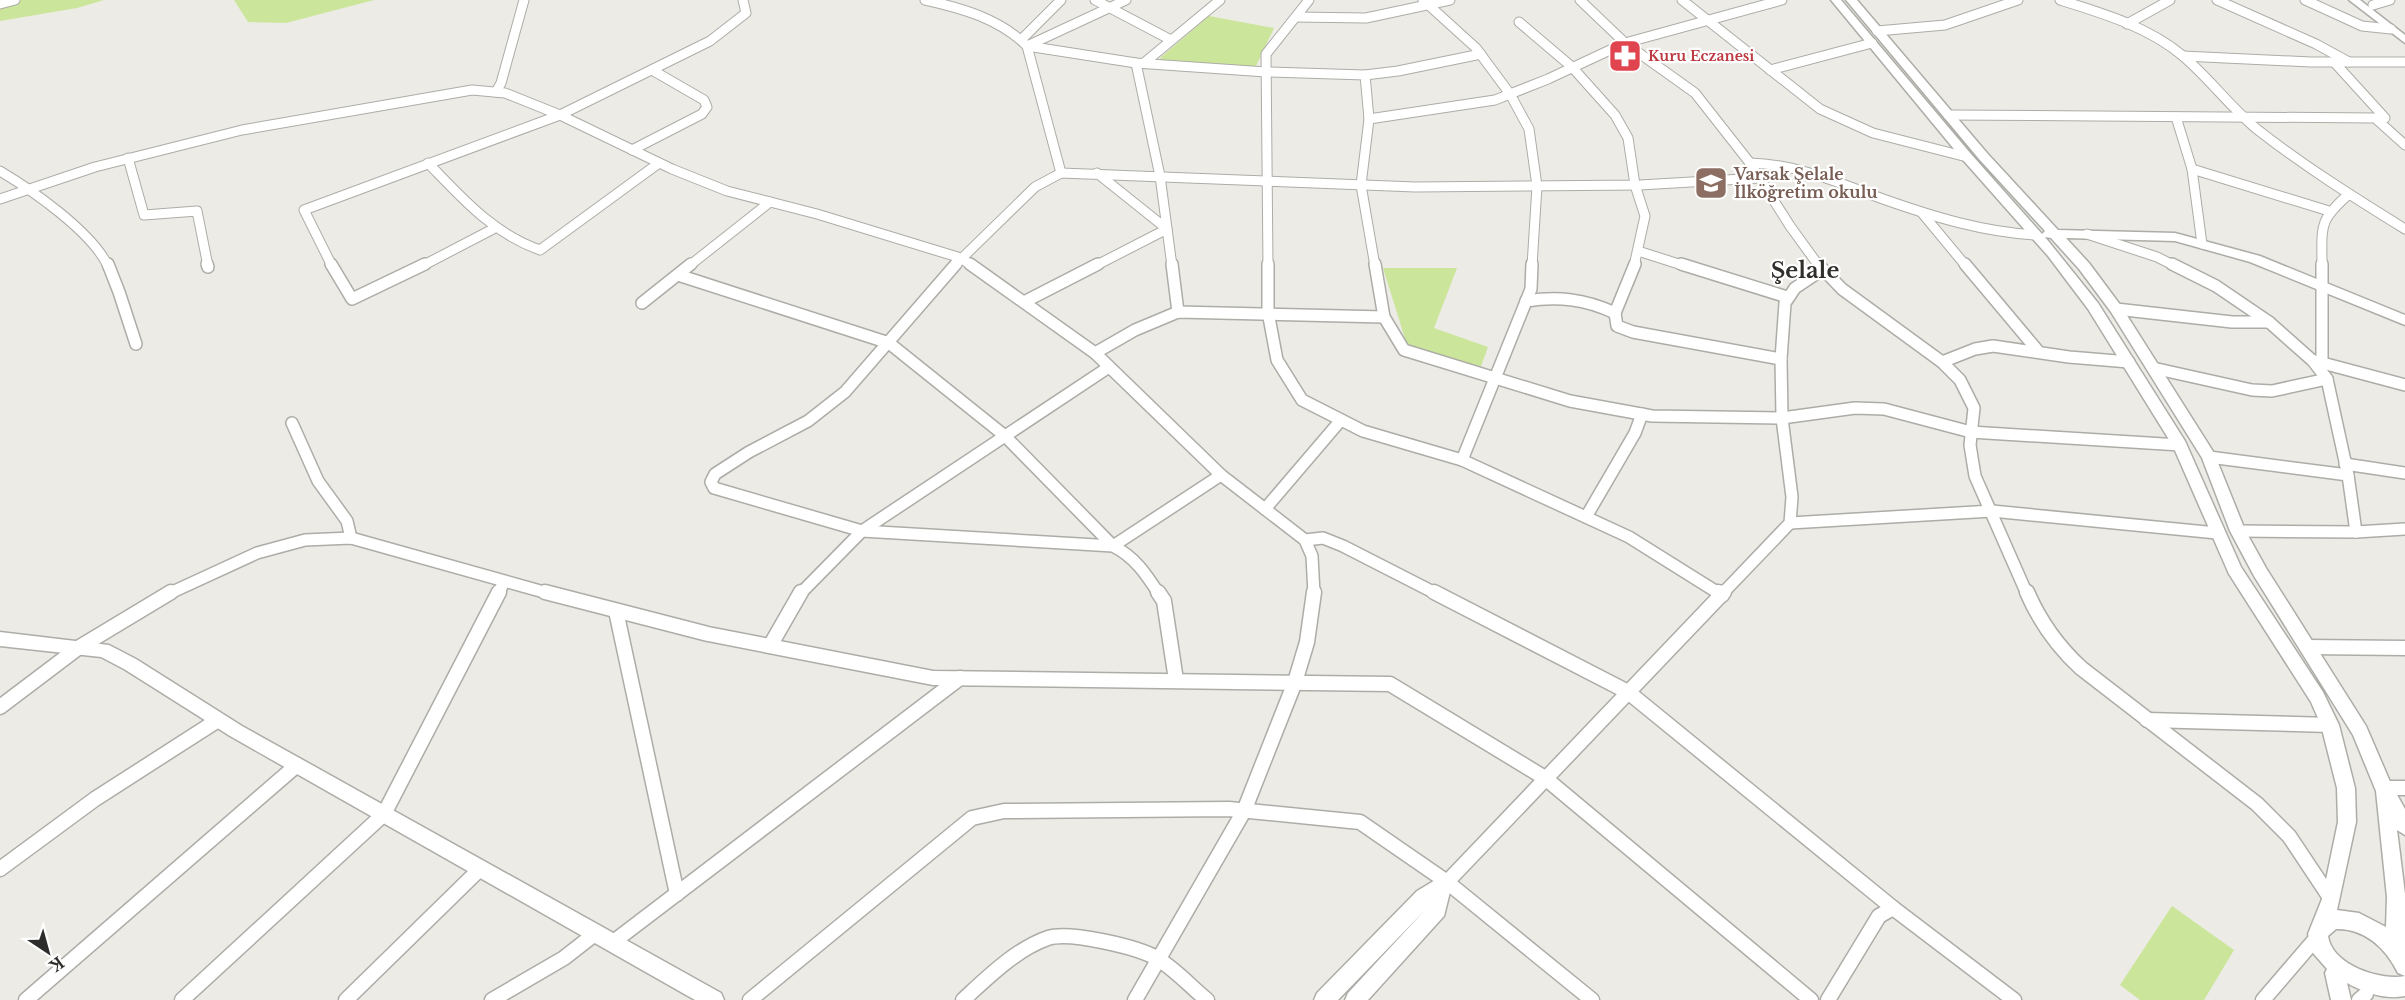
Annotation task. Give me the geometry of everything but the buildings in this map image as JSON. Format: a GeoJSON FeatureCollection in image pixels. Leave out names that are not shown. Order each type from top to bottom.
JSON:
{"type":"FeatureCollection","features":[{"type":"Feature","properties":{"kind":"street"},"geometry":{"type":"LineString","coordinates":[[0,4],[15,0]]}},
{"type":"Feature","properties":{"kind":"street"},"geometry":{"type":"LineString","coordinates":[[496,92],[501,83],[524,0]]}},
{"type":"Feature","properties":{"kind":"street"},"geometry":{"type":"LineString","coordinates":[[493,229],[352,299],[320,245],[304,210],[560,115],[710,41],[746,13],[743,0]]}},
{"type":"Feature","properties":{"kind":"street"},"geometry":{"type":"LineString","coordinates":[[925,0],[943,2],[986,19],[1024,42],[1140,63],[1266,72],[1365,75],[1400,71],[1480,54]]}},
{"type":"Feature","properties":{"kind":"street"},"geometry":{"type":"LineString","coordinates":[[1024,42],[1061,0]]}},
{"type":"Feature","properties":{"kind":"street"},"geometry":{"type":"LineString","coordinates":[[1095,0],[1171,40]]}},
{"type":"Feature","properties":{"kind":"street"},"geometry":{"type":"LineString","coordinates":[[1024,42],[1126,0]]}},
{"type":"Feature","properties":{"kind":"street"},"geometry":{"type":"LineString","coordinates":[[1140,63],[1220,0]]}},
{"type":"Feature","properties":{"kind":"street"},"geometry":{"type":"LineString","coordinates":[[1309,0],[1266,54],[1269,314],[1277,360],[1290,384],[1302,400],[1363,431],[1462,460],[1629,537],[1722,595]]}},
{"type":"Feature","properties":{"kind":"street"},"geometry":{"type":"LineString","coordinates":[[1296,17],[1352,20],[1426,3],[1450,0]]}},
{"type":"Feature","properties":{"kind":"street"},"geometry":{"type":"LineString","coordinates":[[1580,0],[1625,42],[1695,93],[1750,163],[1822,270],[1842,289],[1942,362],[1960,380],[1970,395],[1974,408],[1970,445],[1976,476],[2035,611],[2047,632],[2062,651],[2081,669],[2257,804],[2289,837],[2331,899]]}},
{"type":"Feature","properties":{"kind":"street"},"geometry":{"type":"LineString","coordinates":[[1682,0],[1820,109],[1838,119],[1908,144],[1967,157]]}},
{"type":"Feature","properties":{"kind":"street"},"geometry":{"type":"LineString","coordinates":[[1369,119],[1489,101],[1510,94],[1625,42],[1782,0]]}},
{"type":"Feature","properties":{"kind":"street"},"geometry":{"type":"LineString","coordinates":[[1836,0],[1948,115],[2054,233],[2116,309],[2209,457],[2238,531],[2360,731],[2384,788],[2405,827]]}},
{"type":"Feature","properties":{"kind":"street"},"geometry":{"type":"LineString","coordinates":[[1851,0],[1874,37],[1967,157],[2080,288],[2180,445],[2192,467],[2217,533],[2246,588],[2317,697],[2330,725],[2346,788],[2347,822],[2331,899],[2320,931],[2319,948],[2335,973],[2362,997],[2391,997],[2401,993],[2405,986]]}},
{"type":"Feature","properties":{"kind":"street"},"geometry":{"type":"LineString","coordinates":[[1770,70],[1874,37],[1946,25],[2018,0]]}},
{"type":"Feature","properties":{"kind":"street"},"geometry":{"type":"LineString","coordinates":[[2060,0],[2101,13],[2156,37],[2183,56],[2257,129],[2349,194],[2405,229]]}},
{"type":"Feature","properties":{"kind":"street"},"geometry":{"type":"LineString","coordinates":[[2127,24],[2170,0]]}},
{"type":"Feature","properties":{"kind":"street"},"geometry":{"type":"LineString","coordinates":[[2217,0],[2316,44],[2349,63]]}},
{"type":"Feature","properties":{"kind":"street"},"geometry":{"type":"LineString","coordinates":[[2305,0],[2362,26],[2391,29]]}},
{"type":"Feature","properties":{"kind":"street"},"geometry":{"type":"LineString","coordinates":[[2354,0],[2405,40]]}},
{"type":"Feature","properties":{"kind":"street"},"geometry":{"type":"LineString","coordinates":[[2370,3],[2390,0]]}},
{"type":"Feature","properties":{"kind":"street"},"geometry":{"type":"LineString","coordinates":[[1426,3],[1480,54],[1510,94],[1529,129],[1537,186],[1531,289],[1462,460]]}},
{"type":"Feature","properties":{"kind":"street"},"geometry":{"type":"LineString","coordinates":[[2370,3],[2405,29]]}},
{"type":"Feature","properties":{"kind":"street"},"geometry":{"type":"LineString","coordinates":[[1520,22],[1572,67],[1615,115],[1628,138],[1635,185],[1645,216],[1638,251],[1615,313],[1617,326],[1633,332],[1780,360]]}},
{"type":"Feature","properties":{"kind":"street"},"geometry":{"type":"LineString","coordinates":[[1024,42],[1061,173]]}},
{"type":"Feature","properties":{"kind":"street"},"geometry":{"type":"LineString","coordinates":[[2183,56],[2349,63],[2405,62]]}},
{"type":"Feature","properties":{"kind":"street"},"geometry":{"type":"LineString","coordinates":[[1948,115],[2385,118],[2334,62]]}},
{"type":"Feature","properties":{"kind":"street"},"geometry":{"type":"LineString","coordinates":[[1140,63],[1161,176],[1178,312]]}},
{"type":"Feature","properties":{"kind":"street"},"geometry":{"type":"LineString","coordinates":[[632,150],[702,114],[707,107],[704,100],[652,70]]}},
{"type":"Feature","properties":{"kind":"street"},"geometry":{"type":"LineString","coordinates":[[1365,75],[1369,119],[1361,185],[1384,317],[1404,350],[1570,401],[1642,414],[1782,418],[1855,408],[1884,409],[1971,432],[2180,445]]}},
{"type":"Feature","properties":{"kind":"street"},"geometry":{"type":"LineString","coordinates":[[0,199],[128,158],[242,130],[472,90],[496,92],[505,93],[560,115],[659,163],[727,190],[961,258],[1024,302],[1095,353],[1221,475],[1305,540],[1312,556],[1315,586],[1307,642],[1295,682],[1244,811],[1135,1000]]}},
{"type":"Feature","properties":{"kind":"street"},"geometry":{"type":"LineString","coordinates":[[2176,117],[2192,169],[2202,244]]}},
{"type":"Feature","properties":{"kind":"street"},"geometry":{"type":"LineString","coordinates":[[2375,118],[2405,145]]}},
{"type":"Feature","properties":{"kind":"street"},"geometry":{"type":"LineString","coordinates":[[128,158],[144,215],[197,212],[208,267]]}},
{"type":"Feature","properties":{"kind":"street"},"geometry":{"type":"LineString","coordinates":[[1750,163],[1769,162],[1803,169],[1922,213],[1973,229],[2009,235],[2054,233],[2175,237],[2255,259],[2405,320]]}},
{"type":"Feature","properties":{"kind":"street"},"geometry":{"type":"LineString","coordinates":[[428,163],[493,229],[519,244],[540,250],[659,163]]}},
{"type":"Feature","properties":{"kind":"street"},"geometry":{"type":"LineString","coordinates":[[2192,169],[2329,211]]}},
{"type":"Feature","properties":{"kind":"street"},"geometry":{"type":"LineString","coordinates":[[0,171],[20,182],[92,244],[105,260],[136,344]]}},
{"type":"Feature","properties":{"kind":"street"},"geometry":{"type":"LineString","coordinates":[[1221,475],[1113,546],[862,531],[714,488],[711,482],[715,474],[749,452],[808,421],[845,392],[961,258],[1035,187],[1061,173],[1415,188],[1635,185],[1759,178]]}},
{"type":"Feature","properties":{"kind":"street"},"geometry":{"type":"LineString","coordinates":[[1097,173],[1167,229]]}},
{"type":"Feature","properties":{"kind":"street"},"geometry":{"type":"LineString","coordinates":[[2318,362],[2324,287],[2322,225],[2329,211],[2349,194]]}},
{"type":"Feature","properties":{"kind":"street"},"geometry":{"type":"LineString","coordinates":[[642,303],[770,202]]}},
{"type":"Feature","properties":{"kind":"street"},"geometry":{"type":"LineString","coordinates":[[1922,213],[2038,351]]}},
{"type":"Feature","properties":{"kind":"street"},"geometry":{"type":"LineString","coordinates":[[2393,221],[2405,215]]}},
{"type":"Feature","properties":{"kind":"street"},"geometry":{"type":"LineString","coordinates":[[1024,302],[1167,229]]}},
{"type":"Feature","properties":{"kind":"street"},"geometry":{"type":"LineString","coordinates":[[2086,234],[2157,256],[2216,286],[2269,322],[2318,362],[2327,379],[2347,470],[2356,532]]}},
{"type":"Feature","properties":{"kind":"street"},"geometry":{"type":"LineString","coordinates":[[1638,251],[1787,297]]}},
{"type":"Feature","properties":{"kind":"street"},"geometry":{"type":"LineString","coordinates":[[1324,1000],[1424,897],[1444,885],[1790,524],[1792,497],[1782,418],[1780,360],[1785,303],[1795,288],[1822,270]]}},
{"type":"Feature","properties":{"kind":"street"},"geometry":{"type":"LineString","coordinates":[[678,274],[753,302],[889,343],[1005,436],[1113,546],[1127,553],[1144,570],[1164,601],[1176,680]]}},
{"type":"Feature","properties":{"kind":"street"},"geometry":{"type":"LineString","coordinates":[[1526,301],[1566,297],[1594,303],[1615,313]]}},
{"type":"Feature","properties":{"kind":"street"},"geometry":{"type":"LineString","coordinates":[[2116,309],[2232,322],[2269,322]]}},
{"type":"Feature","properties":{"kind":"street"},"geometry":{"type":"LineString","coordinates":[[1095,353],[1111,342],[1147,324],[1178,312],[1384,317]]}},
{"type":"Feature","properties":{"kind":"street"},"geometry":{"type":"LineString","coordinates":[[1942,362],[1975,349],[1993,346],[2069,357],[2128,362]]}},
{"type":"Feature","properties":{"kind":"street"},"geometry":{"type":"LineString","coordinates":[[2318,362],[2405,385]]}},
{"type":"Feature","properties":{"kind":"street"},"geometry":{"type":"LineString","coordinates":[[770,646],[803,589],[862,531],[1109,367]]}},
{"type":"Feature","properties":{"kind":"street"},"geometry":{"type":"LineString","coordinates":[[2153,368],[2252,390],[2272,391],[2327,379]]}},
{"type":"Feature","properties":{"kind":"street"},"geometry":{"type":"LineString","coordinates":[[1586,517],[1635,433],[1642,414]]}},
{"type":"Feature","properties":{"kind":"street"},"geometry":{"type":"LineString","coordinates":[[1265,509],[1341,420]]}},
{"type":"Feature","properties":{"kind":"street"},"geometry":{"type":"LineString","coordinates":[[292,423],[321,488],[352,529],[351,538]]}},
{"type":"Feature","properties":{"kind":"street"},"geometry":{"type":"LineString","coordinates":[[2209,457],[2405,473]]}},
{"type":"Feature","properties":{"kind":"street"},"geometry":{"type":"LineString","coordinates":[[1790,524],[1992,512],[2217,533]]}},
{"type":"Feature","properties":{"kind":"street"},"geometry":{"type":"LineString","coordinates":[[2238,531],[2405,530]]}},
{"type":"Feature","properties":{"kind":"street"},"geometry":{"type":"LineString","coordinates":[[0,707],[78,648],[173,591],[257,553],[305,540],[351,538],[504,582],[708,634],[933,678],[1390,684],[1545,778],[1811,1000]]}},
{"type":"Feature","properties":{"kind":"street"},"geometry":{"type":"LineString","coordinates":[[1305,540],[1323,538],[1343,546],[1628,693],[1893,908],[2014,1000]]}},
{"type":"Feature","properties":{"kind":"street"},"geometry":{"type":"LineString","coordinates":[[182,1000],[384,814],[504,582]]}},
{"type":"Feature","properties":{"kind":"street"},"geometry":{"type":"LineString","coordinates":[[616,611],[676,894]]}},
{"type":"Feature","properties":{"kind":"street"},"geometry":{"type":"LineString","coordinates":[[0,639],[103,650],[130,664],[218,720],[714,1000]]}},
{"type":"Feature","properties":{"kind":"street"},"geometry":{"type":"LineString","coordinates":[[2307,647],[2405,648]]}},
{"type":"Feature","properties":{"kind":"street"},"geometry":{"type":"LineString","coordinates":[[612,943],[960,678]]}},
{"type":"Feature","properties":{"kind":"street"},"geometry":{"type":"LineString","coordinates":[[0,869],[95,799],[218,720]]}},
{"type":"Feature","properties":{"kind":"street"},"geometry":{"type":"LineString","coordinates":[[2147,720],[2330,725]]}},
{"type":"Feature","properties":{"kind":"street"},"geometry":{"type":"LineString","coordinates":[[26,1000],[297,765]]}},
{"type":"Feature","properties":{"kind":"street"},"geometry":{"type":"LineString","coordinates":[[2384,788],[2405,788]]}},
{"type":"Feature","properties":{"kind":"street"},"geometry":{"type":"LineString","coordinates":[[2384,788],[2400,928],[2395,948]]}},
{"type":"Feature","properties":{"kind":"street"},"geometry":{"type":"LineString","coordinates":[[750,1000],[972,818],[1004,811],[1244,811],[1360,822],[1444,885],[1587,999]]}},
{"type":"Feature","properties":{"kind":"street"},"geometry":{"type":"LineString","coordinates":[[346,1000],[481,868]]}},
{"type":"Feature","properties":{"kind":"street"},"geometry":{"type":"LineString","coordinates":[[1355,1000],[1437,910],[1444,885]]}},
{"type":"Feature","properties":{"kind":"street"},"geometry":{"type":"LineString","coordinates":[[1828,1000],[1879,916],[1893,908]]}},
{"type":"Feature","properties":{"kind":"street"},"geometry":{"type":"LineString","coordinates":[[2263,1000],[2330,921],[2341,919],[2369,927],[2400,928]]}},
{"type":"Feature","properties":{"kind":"street"},"geometry":{"type":"LineString","coordinates":[[2369,927],[2395,948],[2405,966]]}},
{"type":"Feature","properties":{"kind":"street"},"geometry":{"type":"LineString","coordinates":[[492,1000],[564,958],[596,933]]}},
{"type":"Feature","properties":{"kind":"street"},"geometry":{"type":"LineString","coordinates":[[963,1000],[991,974],[1039,942],[1058,936],[1077,935],[1141,950],[1159,959],[1207,1000]]}},
{"type":"Feature","properties":{"kind":"street"},"geometry":{"type":"LineString","coordinates":[[2335,973],[2341,1000]]}},
{"type":"Feature","properties":{"kind":"green space"},"geometry":{"type":"Polygon","coordinates":[[[0,0],[104,0],[77,8],[0,21],[0,0]]]}},
{"type":"Feature","properties":{"kind":"green space"},"geometry":{"type":"Polygon","coordinates":[[[234,0],[374,0],[286,23],[248,22],[234,0]]]}},
{"type":"Feature","properties":{"kind":"green space"},"geometry":{"type":"Polygon","coordinates":[[[1209,16],[1274,28],[1255,68],[1163,61],[1160,58],[1209,16]]]}},
{"type":"Feature","properties":{"kind":"green space"},"geometry":{"type":"Polygon","coordinates":[[[1383,268],[1457,268],[1434,328],[1488,347],[1480,369],[1407,345],[1383,268]]]}},
{"type":"Feature","properties":{"kind":"green space"},"geometry":{"type":"Polygon","coordinates":[[[2172,906],[2234,950],[2204,1000],[2140,1000],[2120,985],[2172,906]]]}},
{"type":"Feature","properties":{"kind":"place","name":"Kuru Eczanesi"},"geometry":{"type":"Point","coordinates":[1625,56]}},
{"type":"Feature","properties":{"kind":"place","name":"Varsak Şelale İlköğretim okulu"},"geometry":{"type":"Point","coordinates":[1711,183]}},
{"type":"Feature","properties":{"kind":"district","name":"Şelale"},"geometry":{"type":"Point","coordinates":[1805,270]}}]}
